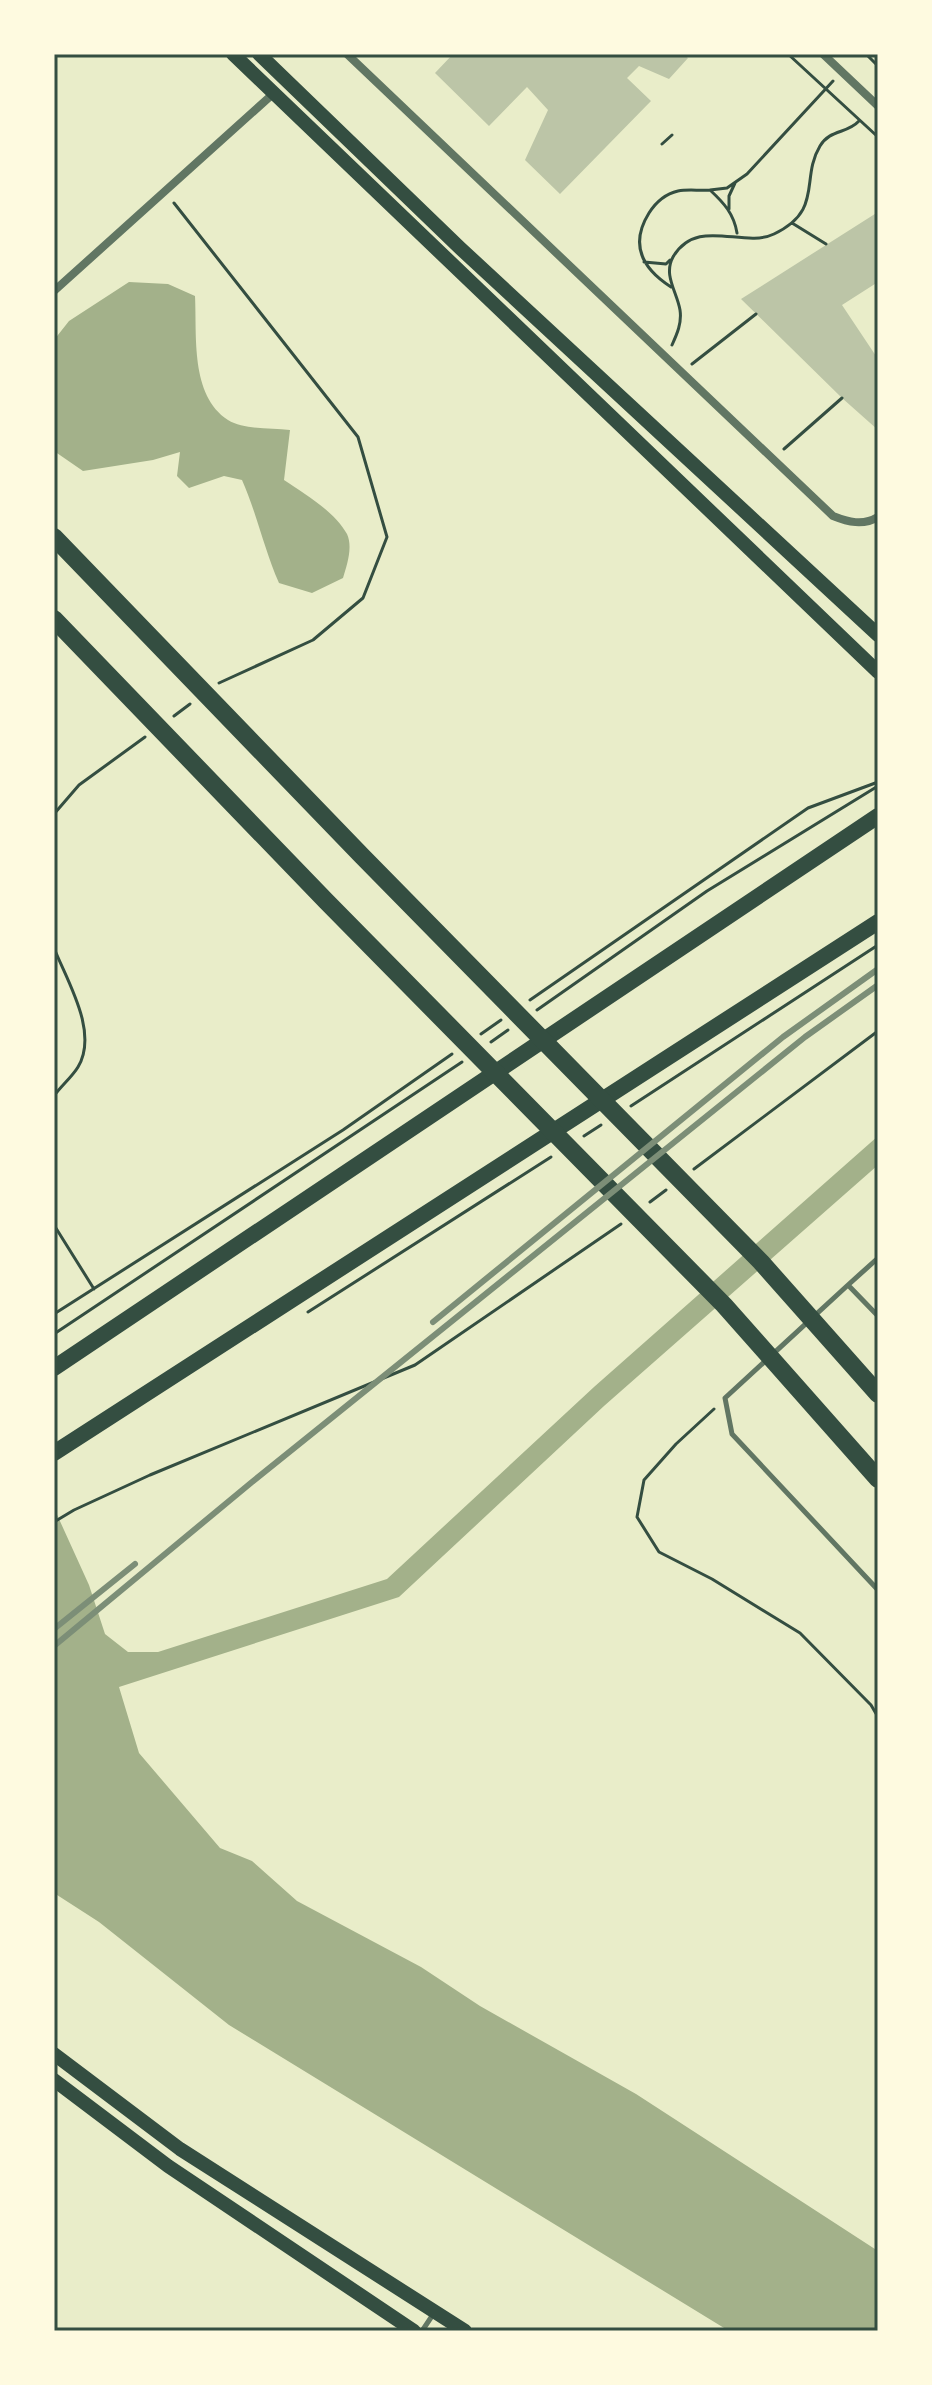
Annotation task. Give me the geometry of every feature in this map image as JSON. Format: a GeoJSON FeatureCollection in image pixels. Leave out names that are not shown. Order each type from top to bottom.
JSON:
{"type":"FeatureCollection","features":[{"type":"Feature","properties":{"kind":"highway"},"geometry":{"type":"LineString","coordinates":[[54,537],[373,868],[761,1262],[878,1394]]}},
{"type":"Feature","properties":{"kind":"highway"},"geometry":{"type":"LineString","coordinates":[[54,619],[326,901],[724,1305],[878,1479]]}},
{"type":"Feature","properties":{"kind":"main road"},"geometry":{"type":"LineString","coordinates":[[233,54],[878,672]]}},
{"type":"Feature","properties":{"kind":"main road"},"geometry":{"type":"LineString","coordinates":[[259,54],[460,248],[878,635]]}},
{"type":"Feature","properties":{"kind":"main road"},"geometry":{"type":"LineString","coordinates":[[54,1368],[858,829],[877,822]]}},
{"type":"Feature","properties":{"kind":"main road"},"geometry":{"type":"LineString","coordinates":[[54,1453],[878,922]]}},
{"type":"Feature","properties":{"kind":"main road"},"geometry":{"type":"LineString","coordinates":[[54,2054],[180,2149],[465,2331]]}},
{"type":"Feature","properties":{"kind":"main road"},"geometry":{"type":"LineString","coordinates":[[54,2080],[168,2166],[414,2331]]}},
{"type":"Feature","properties":{"kind":"street"},"geometry":{"type":"LineString","coordinates":[[349,54],[833,516],[849,523],[872,521],[878,517]]}},
{"type":"Feature","properties":{"kind":"street"},"geometry":{"type":"LineString","coordinates":[[823,54],[878,106]]}},
{"type":"Feature","properties":{"kind":"street"},"geometry":{"type":"LineString","coordinates":[[54,291],[274,93]]}},
{"type":"Feature","properties":{"kind":"lane"},"geometry":{"type":"LineString","coordinates":[[878,1258],[725,1398],[732,1434],[878,1590]]}},
{"type":"Feature","properties":{"kind":"lane"},"geometry":{"type":"LineString","coordinates":[[848,1285],[878,1316]]}},
{"type":"Feature","properties":{"kind":"lane"},"geometry":{"type":"LineString","coordinates":[[422,2331],[435,2312]]}},
{"type":"Feature","properties":{"kind":"path"},"geometry":{"type":"LineString","coordinates":[[788,54],[878,137]]}},
{"type":"Feature","properties":{"kind":"path"},"geometry":{"type":"LineString","coordinates":[[866,54],[878,66]]}},
{"type":"Feature","properties":{"kind":"path"},"geometry":{"type":"LineString","coordinates":[[671,287],[654,277],[644,262],[639,246],[642,224],[656,201],[678,191],[727,188],[735,183],[842,73]]}},
{"type":"Feature","properties":{"kind":"path"},"geometry":{"type":"LineString","coordinates":[[644,262],[666,264],[682,246],[699,236],[737,234],[753,239],[772,235],[792,223],[809,197],[819,147],[829,134],[852,128],[859,121]]}},
{"type":"Feature","properties":{"kind":"path"},"geometry":{"type":"LineString","coordinates":[[662,144],[672,135]]}},
{"type":"Feature","properties":{"kind":"path"},"geometry":{"type":"LineString","coordinates":[[729,210],[729,196],[735,183]]}},
{"type":"Feature","properties":{"kind":"path"},"geometry":{"type":"LineString","coordinates":[[710,190],[729,210],[737,234]]}},
{"type":"Feature","properties":{"kind":"path"},"geometry":{"type":"LineString","coordinates":[[165,191],[358,437],[387,537],[363,598],[313,640],[218,684]]}},
{"type":"Feature","properties":{"kind":"path"},"geometry":{"type":"LineString","coordinates":[[792,223],[826,244]]}},
{"type":"Feature","properties":{"kind":"path"},"geometry":{"type":"LineString","coordinates":[[666,355],[679,329],[680,309],[671,287],[672,258]]}},
{"type":"Feature","properties":{"kind":"path"},"geometry":{"type":"LineString","coordinates":[[683,371],[756,314]]}},
{"type":"Feature","properties":{"kind":"path"},"geometry":{"type":"LineString","coordinates":[[772,460],[842,398]]}},
{"type":"Feature","properties":{"kind":"path"},"geometry":{"type":"LineString","coordinates":[[167,721],[192,703]]}},
{"type":"Feature","properties":{"kind":"path"},"geometry":{"type":"LineString","coordinates":[[54,814],[79,785],[155,730]]}},
{"type":"Feature","properties":{"kind":"path"},"geometry":{"type":"LineString","coordinates":[[622,1112],[878,945]]}},
{"type":"Feature","properties":{"kind":"path"},"geometry":{"type":"LineString","coordinates":[[54,948],[83,1024],[85,1048],[78,1066],[54,1096]]}},
{"type":"Feature","properties":{"kind":"path"},"geometry":{"type":"LineString","coordinates":[[691,1171],[878,1031]]}},
{"type":"Feature","properties":{"kind":"path"},"geometry":{"type":"LineString","coordinates":[[582,1138],[608,1121]]}},
{"type":"Feature","properties":{"kind":"path"},"geometry":{"type":"LineString","coordinates":[[303,1315],[555,1155]]}},
{"type":"Feature","properties":{"kind":"path"},"geometry":{"type":"LineString","coordinates":[[641,1209],[666,1190]]}},
{"type":"Feature","properties":{"kind":"path"},"geometry":{"type":"LineString","coordinates":[[54,1522],[150,1475],[415,1365],[628,1218]]}},
{"type":"Feature","properties":{"kind":"path"},"geometry":{"type":"LineString","coordinates":[[54,1225],[94,1289]]}},
{"type":"Feature","properties":{"kind":"path"},"geometry":{"type":"LineString","coordinates":[[725,1398],[676,1444],[644,1480],[637,1517],[659,1552],[712,1579],[800,1633],[871,1705],[878,1717]]}},
{"type":"Feature","properties":{"kind":"shaded area"},"geometry":{"type":"Polygon","coordinates":[[[129,282],[168,284],[195,296],[198,364],[207,396],[216,409],[234,423],[290,430],[284,480],[327,510],[347,534],[348,562],[343,578],[312,593],[279,583],[242,480],[224,476],[189,488],[177,476],[180,452],[153,460],[83,471],[54,451],[54,340],[69,321],[129,282]]]}},
{"type":"Feature","properties":{"kind":"shaded area"},"geometry":{"type":"Polygon","coordinates":[[[878,1136],[878,1165],[604,1406],[399,1597],[119,1687],[139,1753],[220,1848],[252,1861],[297,1901],[421,1967],[480,2006],[636,2094],[878,2251],[878,2331],[729,2331],[229,2025],[99,1922],[54,1893],[54,1508],[89,1585],[105,1634],[128,1652],[158,1652],[387,1579],[594,1387],[878,1136]]]}},
{"type":"Feature","properties":{"kind":"building"},"geometry":{"type":"Polygon","coordinates":[[[453,54],[683,54],[688,58],[669,79],[639,66],[627,78],[651,101],[560,194],[525,160],[548,110],[527,87],[489,126],[435,73],[453,54]]]}},
{"type":"Feature","properties":{"kind":"building"},"geometry":{"type":"Polygon","coordinates":[[[878,212],[878,282],[842,305],[878,359],[878,430],[741,299],[878,212]]]}},
{"type":"Feature","properties":{"kind":"railway"},"geometry":{"type":"LineString","coordinates":[[433,1322],[783,1037],[878,969]]}},
{"type":"Feature","properties":{"kind":"railway"},"geometry":{"type":"LineString","coordinates":[[54,1646],[252,1482],[805,1037],[878,985]]}},
{"type":"Feature","properties":{"kind":"railway"},"geometry":{"type":"LineString","coordinates":[[54,1629],[135,1564]]}}]}
